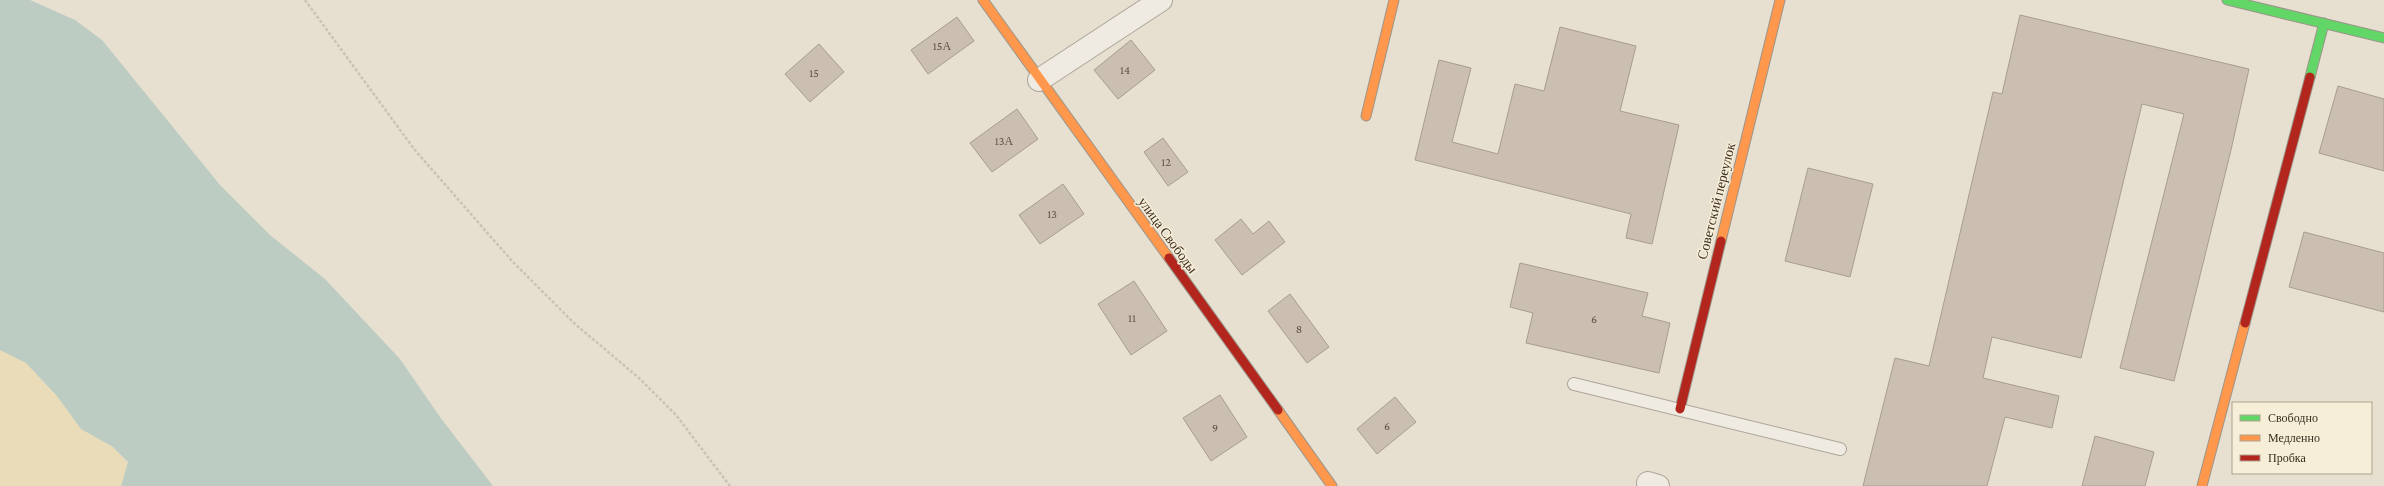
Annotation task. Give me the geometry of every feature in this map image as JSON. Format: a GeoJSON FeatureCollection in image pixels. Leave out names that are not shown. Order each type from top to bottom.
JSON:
{"type":"FeatureCollection","features":[{"type":"Feature","properties":{"kind":"street","name":"улица Свободы"},"geometry":{"type":"LineString","coordinates":[[983,0],[1332,486]]}},
{"type":"Feature","properties":{"kind":"street"},"geometry":{"type":"LineString","coordinates":[[1039,80],[1161,0]]}},
{"type":"Feature","properties":{"kind":"street"},"geometry":{"type":"LineString","coordinates":[[1366,116],[1394,0]]}},
{"type":"Feature","properties":{"kind":"street","name":"Советский переулок"},"geometry":{"type":"LineString","coordinates":[[1680,409],[1780,0]]}},
{"type":"Feature","properties":{"kind":"street"},"geometry":{"type":"LineString","coordinates":[[2227,0],[2384,38]]}},
{"type":"Feature","properties":{"kind":"street"},"geometry":{"type":"LineString","coordinates":[[2202,486],[2324,24]]}},
{"type":"Feature","properties":{"kind":"lane"},"geometry":{"type":"LineString","coordinates":[[1574,384],[1680,409],[1840,450]]}},
{"type":"Feature","properties":{"kind":"path"},"geometry":{"type":"LineString","coordinates":[[305,0],[414,149],[507,255],[575,324],[639,378],[676,415],[730,486]]}},
{"type":"Feature","properties":{"kind":"sand"},"geometry":{"type":"Polygon","coordinates":[[[0,350],[26,363],[57,396],[81,429],[113,447],[128,463],[121,486],[0,486],[0,350]]]}},
{"type":"Feature","properties":{"kind":"shaded area"},"geometry":{"type":"Polygon","coordinates":[[[0,0],[30,0],[75,20],[102,40],[220,185],[270,235],[325,279],[400,359],[440,417],[493,486],[121,486],[128,462],[113,447],[81,429],[57,396],[26,363],[0,350],[0,0]]]}},
{"type":"Feature","properties":{"kind":"building"},"geometry":{"type":"Polygon","coordinates":[[[2020,15],[2249,69],[2231,150],[2174,381],[2120,368],[2184,114],[2142,104],[2081,358],[1992,337],[1983,378],[2059,396],[2052,428],[2005,417],[1987,486],[1863,486],[1895,358],[1929,366],[1993,92],[2002,94],[2020,15]]]}},
{"type":"Feature","properties":{"kind":"building"},"geometry":{"type":"Polygon","coordinates":[[[957,17],[974,41],[928,74],[911,50],[957,17]]]}},
{"type":"Feature","properties":{"kind":"building"},"geometry":{"type":"Polygon","coordinates":[[[1560,27],[1636,46],[1620,111],[1679,125],[1652,244],[1626,238],[1631,214],[1415,160],[1439,60],[1471,68],[1452,142],[1498,154],[1515,84],[1544,91],[1560,27]]]}},
{"type":"Feature","properties":{"kind":"building"},"geometry":{"type":"Polygon","coordinates":[[[1131,40],[1155,70],[1118,99],[1094,70],[1131,40]]]}},
{"type":"Feature","properties":{"kind":"building"},"geometry":{"type":"Polygon","coordinates":[[[819,44],[844,72],[810,102],[785,74],[819,44]]]}},
{"type":"Feature","properties":{"kind":"building"},"geometry":{"type":"Polygon","coordinates":[[[2338,86],[2384,99],[2384,171],[2319,153],[2338,86]]]}},
{"type":"Feature","properties":{"kind":"building"},"geometry":{"type":"Polygon","coordinates":[[[1017,109],[1038,139],[992,172],[970,143],[1017,109]]]}},
{"type":"Feature","properties":{"kind":"building"},"geometry":{"type":"Polygon","coordinates":[[[1163,138],[1188,172],[1168,186],[1144,152],[1163,138]]]}},
{"type":"Feature","properties":{"kind":"building"},"geometry":{"type":"Polygon","coordinates":[[[1808,168],[1873,184],[1850,277],[1785,261],[1808,168]]]}},
{"type":"Feature","properties":{"kind":"building"},"geometry":{"type":"Polygon","coordinates":[[[1063,184],[1084,214],[1040,244],[1019,215],[1063,184]]]}},
{"type":"Feature","properties":{"kind":"building"},"geometry":{"type":"Polygon","coordinates":[[[1241,219],[1253,234],[1269,221],[1285,242],[1242,275],[1215,240],[1241,219]]]}},
{"type":"Feature","properties":{"kind":"building"},"geometry":{"type":"Polygon","coordinates":[[[2304,232],[2384,253],[2384,312],[2289,287],[2304,232]]]}},
{"type":"Feature","properties":{"kind":"building"},"geometry":{"type":"Polygon","coordinates":[[[1520,263],[1648,293],[1642,316],[1670,323],[1659,373],[1526,343],[1533,313],[1510,307],[1520,263]]]}},
{"type":"Feature","properties":{"kind":"building"},"geometry":{"type":"Polygon","coordinates":[[[1134,281],[1167,331],[1131,355],[1098,304],[1134,281]]]}},
{"type":"Feature","properties":{"kind":"building"},"geometry":{"type":"Polygon","coordinates":[[[1290,294],[1329,347],[1307,363],[1268,311],[1290,294]]]}},
{"type":"Feature","properties":{"kind":"building"},"geometry":{"type":"Polygon","coordinates":[[[1220,395],[1247,437],[1211,461],[1183,418],[1220,395]]]}},
{"type":"Feature","properties":{"kind":"building"},"geometry":{"type":"Polygon","coordinates":[[[1395,397],[1416,422],[1377,454],[1357,429],[1395,397]]]}},
{"type":"Feature","properties":{"kind":"building"},"geometry":{"type":"Polygon","coordinates":[[[2095,436],[2154,452],[2145,486],[2082,486],[2095,436]]]}},
{"type":"Feature","properties":{"kind":"traffic: fast"},"geometry":{"type":"LineString","coordinates":[[2227,0],[2384,38]]}},
{"type":"Feature","properties":{"kind":"traffic: fast"},"geometry":{"type":"LineString","coordinates":[[2310,77],[2324,23]]}},
{"type":"Feature","properties":{"kind":"traffic: slow"},"geometry":{"type":"LineString","coordinates":[[983,0],[1169,258]]}},
{"type":"Feature","properties":{"kind":"traffic: slow"},"geometry":{"type":"LineString","coordinates":[[1366,116],[1394,0]]}},
{"type":"Feature","properties":{"kind":"traffic: slow"},"geometry":{"type":"LineString","coordinates":[[1721,241],[1780,0]]}},
{"type":"Feature","properties":{"kind":"traffic: slow"},"geometry":{"type":"LineString","coordinates":[[2202,486],[2245,323]]}},
{"type":"Feature","properties":{"kind":"traffic: slow"},"geometry":{"type":"LineString","coordinates":[[1278,410],[1332,486]]}},
{"type":"Feature","properties":{"kind":"traffic: jam"},"geometry":{"type":"LineString","coordinates":[[2245,323],[2310,77]]}},
{"type":"Feature","properties":{"kind":"traffic: jam"},"geometry":{"type":"LineString","coordinates":[[1680,409],[1721,241]]}},
{"type":"Feature","properties":{"kind":"traffic: jam"},"geometry":{"type":"LineString","coordinates":[[1169,258],[1278,410]]}}]}
